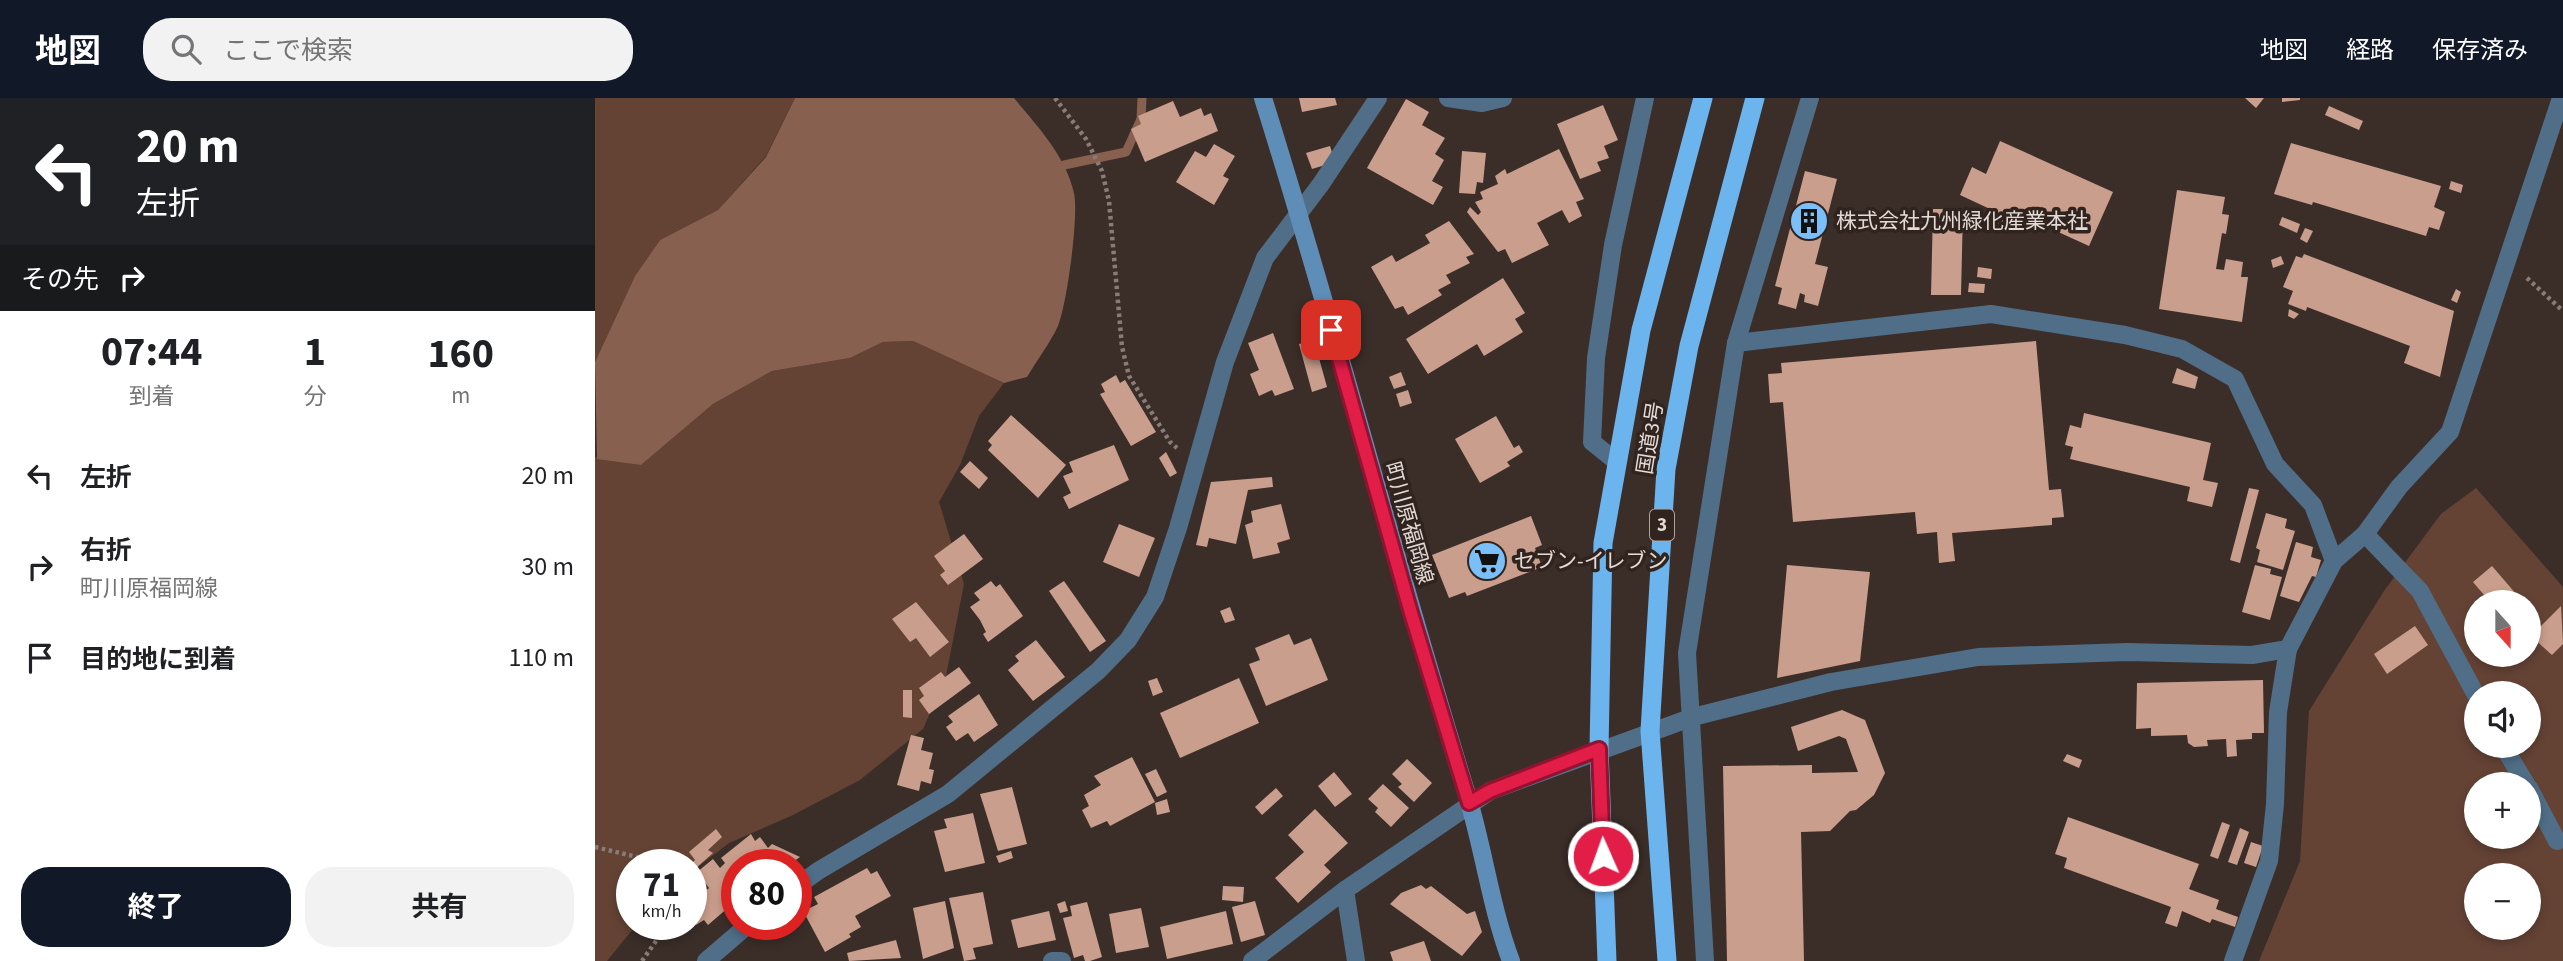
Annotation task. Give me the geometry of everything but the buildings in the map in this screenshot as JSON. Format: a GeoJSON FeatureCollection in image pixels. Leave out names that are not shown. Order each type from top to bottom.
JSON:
{"type":"FeatureCollection","features":[{"type":"Feature","properties":{"kind":"highway","name":"国道3号"},"geometry":{"type":"LineString","coordinates":[[1607,961],[1599,749],[1603,542],[1641,330],[1703,98]]}},
{"type":"Feature","properties":{"kind":"highway","name":"国道3号"},"geometry":{"type":"LineString","coordinates":[[1667,961],[1650,731],[1666,469],[1689,346],[1755,98]]}},
{"type":"Feature","properties":{"kind":"main road","name":"町川原福岡線"},"geometry":{"type":"LineString","coordinates":[[1263,98],[1298,210],[1411,613],[1469,803],[1511,961]]}},
{"type":"Feature","properties":{"kind":"street"},"geometry":{"type":"LineString","coordinates":[[812,875],[948,794],[1098,671],[1128,640],[1155,597],[1225,362],[1265,258],[1298,210],[1321,184],[1378,98]]}},
{"type":"Feature","properties":{"kind":"street"},"geometry":{"type":"LineString","coordinates":[[1448,98],[1482,103],[1503,98]]}},
{"type":"Feature","properties":{"kind":"street"},"geometry":{"type":"LineString","coordinates":[[1617,462],[1592,442],[1596,358],[1613,245],[1645,98]]}},
{"type":"Feature","properties":{"kind":"street"},"geometry":{"type":"LineString","coordinates":[[1705,961],[1695,810],[1693,717],[1687,653],[1736,343],[1811,98]]}},
{"type":"Feature","properties":{"kind":"street"},"geometry":{"type":"LineString","coordinates":[[2233,961],[2269,861],[2275,804],[2278,712],[2288,649],[2334,561],[2365,534],[2399,487],[2450,432],[2560,98]]}},
{"type":"Feature","properties":{"kind":"street"},"geometry":{"type":"LineString","coordinates":[[1736,343],[1991,314],[2125,335],[2182,349],[2235,379],[2275,464],[2313,505],[2334,561]]}},
{"type":"Feature","properties":{"kind":"street"},"geometry":{"type":"LineString","coordinates":[[2365,534],[2420,591],[2468,681]]}},
{"type":"Feature","properties":{"kind":"street"},"geometry":{"type":"LineString","coordinates":[[1252,961],[1345,890],[1490,791],[1599,749],[1693,717],[1831,682],[1978,657],[2127,652],[2252,655],[2288,649]]}},
{"type":"Feature","properties":{"kind":"street"},"geometry":{"type":"LineString","coordinates":[[2541,811],[2557,841]]}},
{"type":"Feature","properties":{"kind":"street"},"geometry":{"type":"LineString","coordinates":[[1345,890],[1356,961]]}},
{"type":"Feature","properties":{"kind":"street"},"geometry":{"type":"LineString","coordinates":[[706,961],[730,940]]}},
{"type":"Feature","properties":{"kind":"street"},"geometry":{"type":"LineString","coordinates":[[1052,961],[1062,961]]}},
{"type":"Feature","properties":{"kind":"path"},"geometry":{"type":"LineString","coordinates":[[1055,98],[1086,139],[1102,171],[1109,201],[1122,347],[1129,376],[1170,442],[1196,466]]}},
{"type":"Feature","properties":{"kind":"path"},"geometry":{"type":"LineString","coordinates":[[2506,258],[2563,311]]}},
{"type":"Feature","properties":{"kind":"path"},"geometry":{"type":"LineString","coordinates":[[595,847],[616,852]]}},
{"type":"Feature","properties":{"kind":"path"},"geometry":{"type":"LineString","coordinates":[[642,961],[657,940]]}},
{"type":"Feature","properties":{"kind":"shaded area"},"geometry":{"type":"Polygon","coordinates":[[[595,98],[795,98],[766,156],[718,210],[660,240],[635,276],[595,362],[595,98]]]}},
{"type":"Feature","properties":{"kind":"shaded area"},"geometry":{"type":"Polygon","coordinates":[[[795,98],[1014,98],[1058,154],[1074,193],[1075,220],[1071,260],[1065,299],[1055,332],[1027,377],[1004,383],[913,341],[883,342],[850,358],[772,371],[713,404],[641,465],[597,459],[595,362],[635,276],[660,240],[718,210],[766,157],[795,98]]]}},
{"type":"Feature","properties":{"kind":"shaded area"},"geometry":{"type":"Polygon","coordinates":[[[913,341],[1004,383],[979,416],[960,465],[939,502],[964,584],[946,676],[923,729],[860,780],[793,815],[729,843],[707,860],[707,849],[616,849],[616,940],[624,940],[607,961],[595,961],[595,457],[641,465],[713,404],[772,371],[850,358],[883,342],[913,341]]]}},
{"type":"Feature","properties":{"kind":"shaded area"},"geometry":{"type":"Polygon","coordinates":[[[2476,488],[2563,587],[2563,961],[2259,961],[2300,861],[2309,711],[2384,591],[2441,514],[2476,488]]]}},
{"type":"Feature","properties":{"kind":"waterway"},"geometry":{"type":"LineString","coordinates":[[1064,165],[1126,152],[1141,119],[1142,98]]}},
{"type":"Feature","properties":{"kind":"place","name":"株式会社九州緑化産業本社"},"geometry":{"type":"Point","coordinates":[1809,221]}},
{"type":"Feature","properties":{"kind":"place","name":"セブン-イレブン"},"geometry":{"type":"Point","coordinates":[1487,561]}},
{"type":"Feature","properties":{"kind":"route"},"geometry":{"type":"LineString","coordinates":[[1331,330],[1411,613],[1469,803],[1490,791],[1599,749],[1603,856]]}}]}
